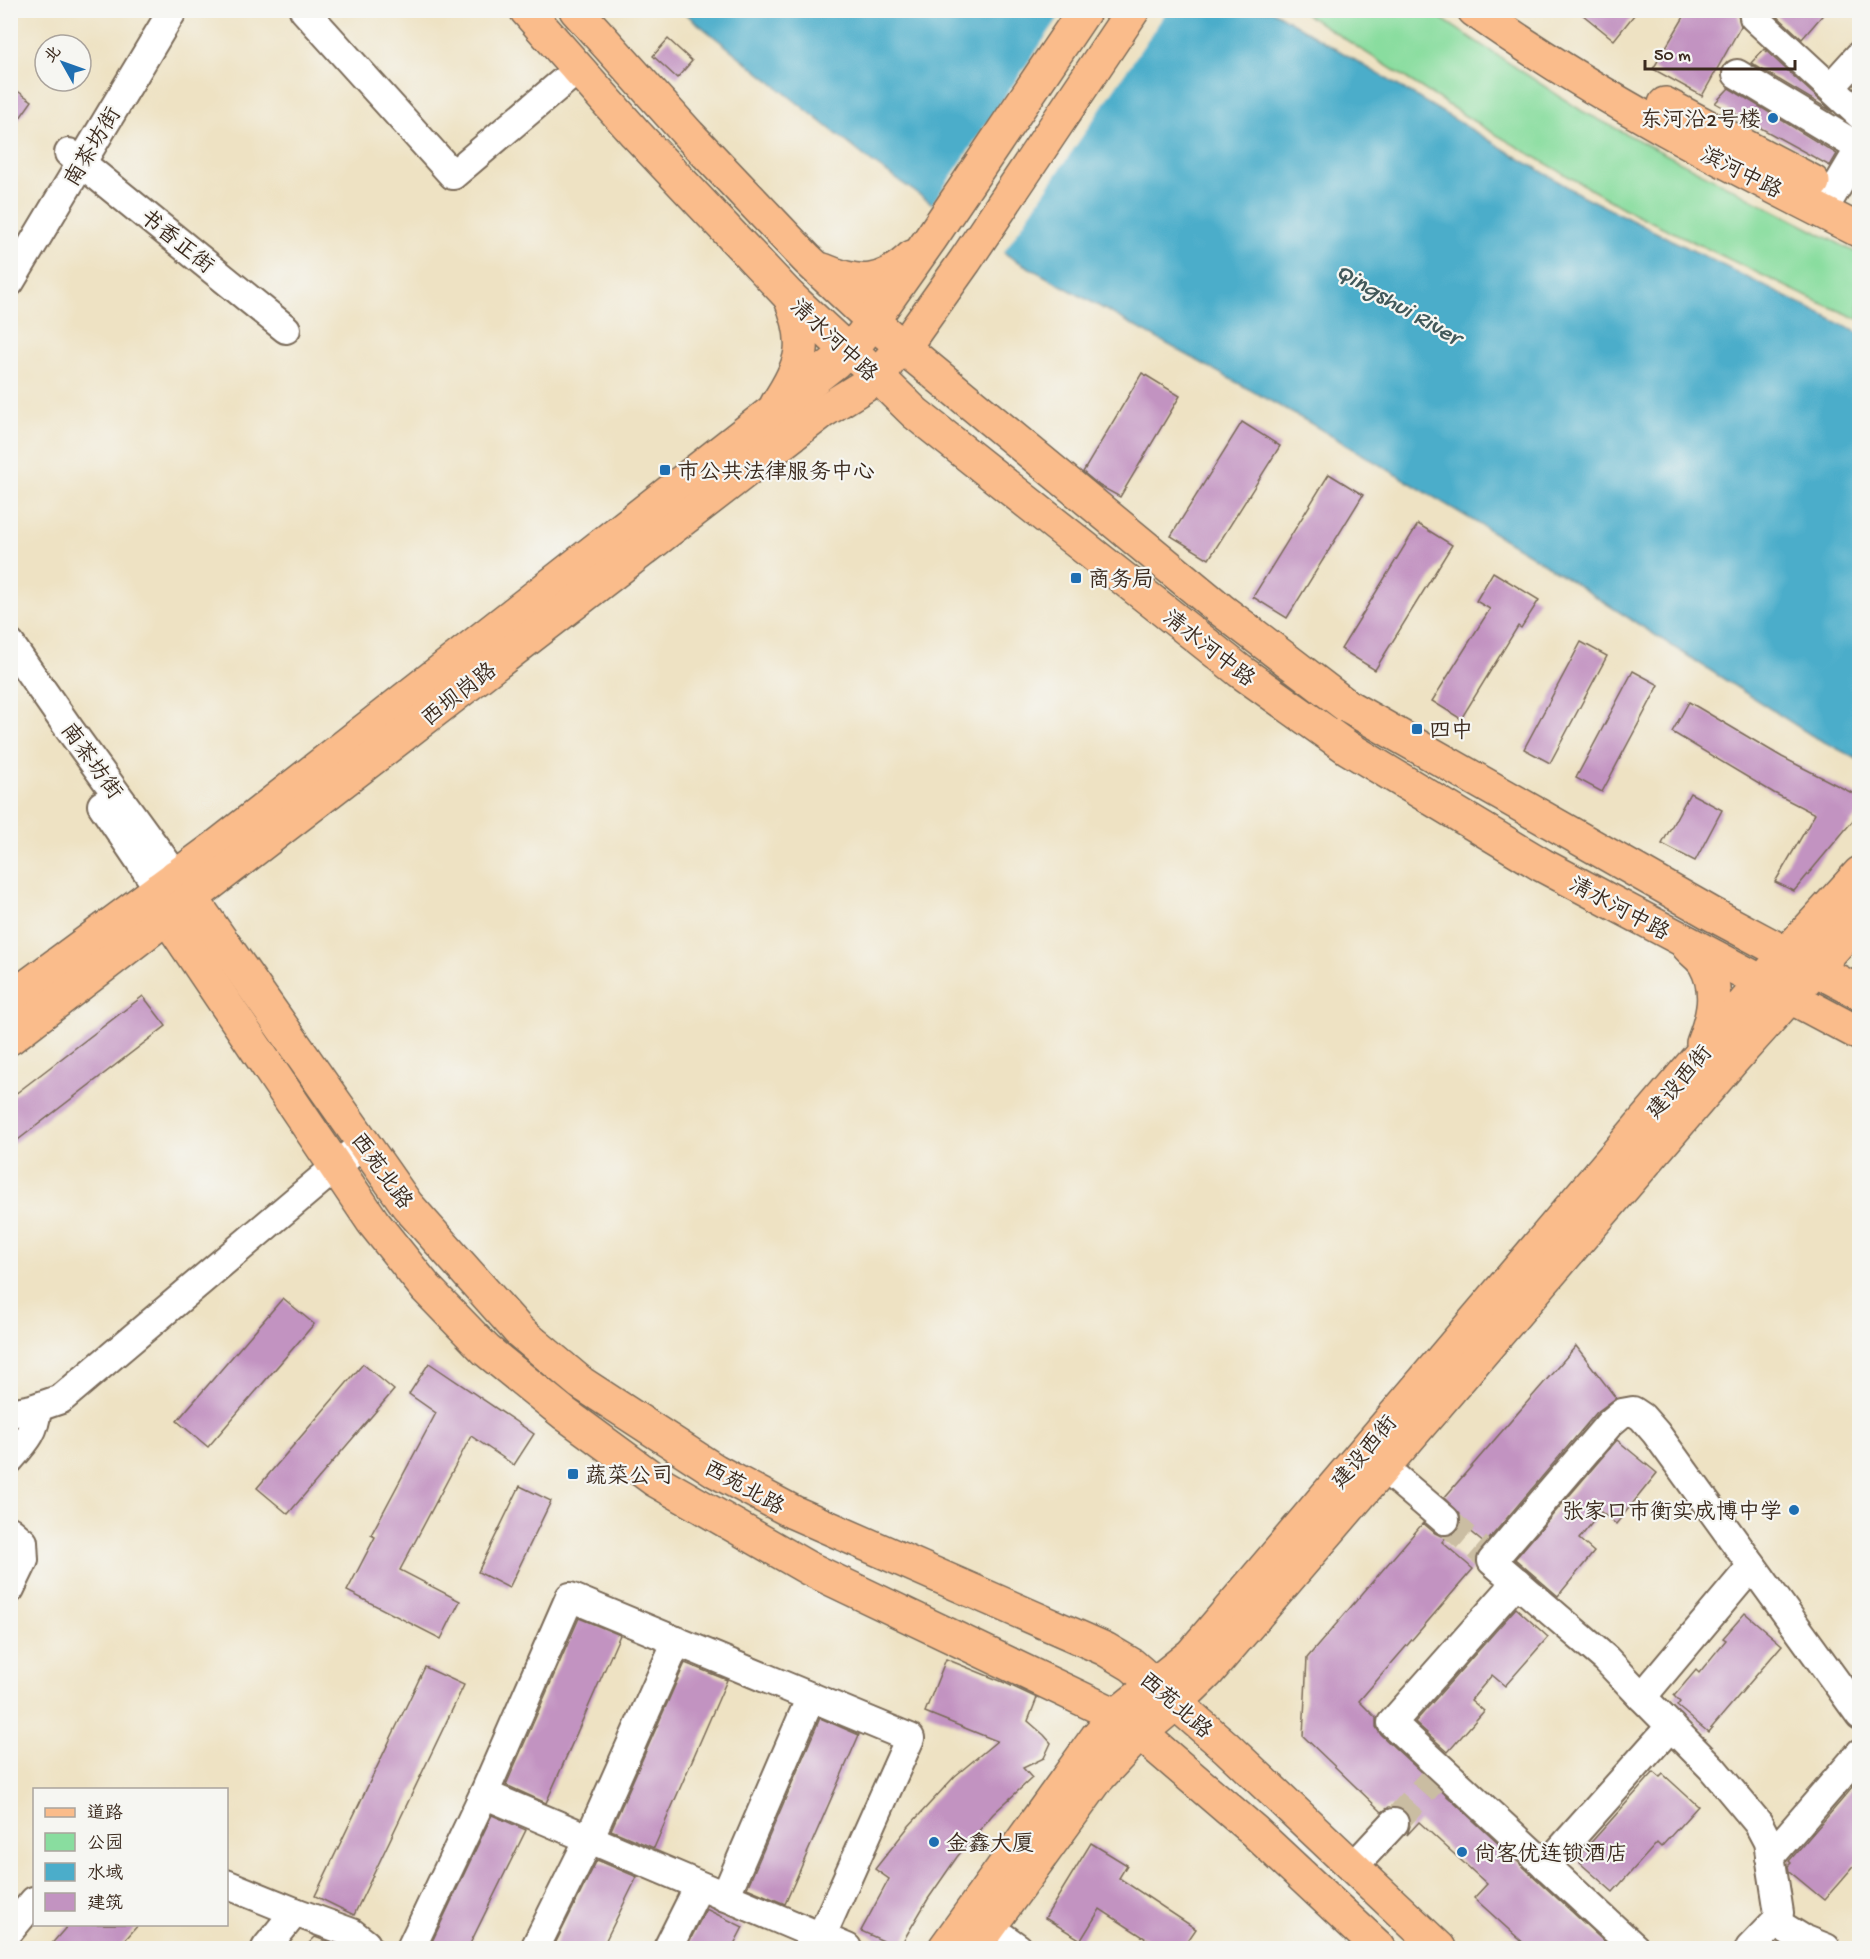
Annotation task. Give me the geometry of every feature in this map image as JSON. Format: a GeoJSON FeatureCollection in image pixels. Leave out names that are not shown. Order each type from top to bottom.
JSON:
{"type":"FeatureCollection","features":[{"type":"Feature","properties":{"kind":"main road","name":"清水河中路"},"geometry":{"type":"LineString","coordinates":[[526,10],[635,133],[789,297],[875,348],[942,381],[1220,609],[1347,706],[1736,927],[1860,992]]}},
{"type":"Feature","properties":{"kind":"main road","name":"清水河中路"},"geometry":{"type":"LineString","coordinates":[[576,10],[689,135],[815,267],[875,348],[915,413],[1240,671],[1348,748],[1542,865],[1853,1030]]}},
{"type":"Feature","properties":{"kind":"main road"},"geometry":{"type":"LineString","coordinates":[[875,348],[930,240],[1085,10]]}},
{"type":"Feature","properties":{"kind":"main road"},"geometry":{"type":"LineString","coordinates":[[875,348],[930,310],[1133,10]]}},
{"type":"Feature","properties":{"kind":"main road","name":"滨河中路"},"geometry":{"type":"LineString","coordinates":[[1474,10],[1576,78],[1719,160],[1838,204]]}},
{"type":"Feature","properties":{"kind":"main road","name":"滨河中路"},"geometry":{"type":"LineString","coordinates":[[1509,10],[1637,88],[1838,204],[1860,231]]}},
{"type":"Feature","properties":{"kind":"main road"},"geometry":{"type":"LineString","coordinates":[[815,267],[855,281],[878,279],[896,271],[930,240]]}},
{"type":"Feature","properties":{"kind":"main road"},"geometry":{"type":"LineString","coordinates":[[771,415],[802,353],[802,335],[789,297]]}},
{"type":"Feature","properties":{"kind":"main road"},"geometry":{"type":"LineString","coordinates":[[930,310],[926,347],[929,360],[942,381]]}},
{"type":"Feature","properties":{"kind":"main road","name":"西坝岗路"},"geometry":{"type":"LineString","coordinates":[[10,999],[174,895],[822,412],[875,348]]}},
{"type":"Feature","properties":{"kind":"main road","name":"西坝岗路"},"geometry":{"type":"LineString","coordinates":[[10,1038],[174,895],[771,415],[875,348]]}},
{"type":"Feature","properties":{"kind":"main road"},"geometry":{"type":"LineString","coordinates":[[822,412],[856,400],[883,398],[895,401],[915,413]]}},
{"type":"Feature","properties":{"kind":"main road"},"geometry":{"type":"LineString","coordinates":[[1860,873],[1843,968],[1850,983],[1860,992]]}},
{"type":"Feature","properties":{"kind":"main road","name":"西苑北路"},"geometry":{"type":"LineString","coordinates":[[174,895],[364,1143],[407,1205],[472,1281],[519,1331],[580,1383],[716,1471],[793,1512],[1105,1649],[1132,1665],[1439,1948]]}},
{"type":"Feature","properties":{"kind":"main road","name":"西苑北路"},"geometry":{"type":"LineString","coordinates":[[174,895],[336,1167],[373,1222],[426,1288],[486,1350],[565,1414],[655,1480],[808,1568],[1128,1724],[1254,1831],[1379,1948]]}},
{"type":"Feature","properties":{"kind":"main road"},"geometry":{"type":"LineString","coordinates":[[1736,927],[1768,929],[1788,927],[1810,917],[1851,914]]}},
{"type":"Feature","properties":{"kind":"main road","name":"建设西街"},"geometry":{"type":"LineString","coordinates":[[1166,1694],[1192,1654],[1696,1059],[1775,989],[1800,961],[1851,914]]}},
{"type":"Feature","properties":{"kind":"main road"},"geometry":{"type":"LineString","coordinates":[[1680,939],[1705,962],[1712,982],[1715,1004],[1711,1023],[1696,1059]]}},
{"type":"Feature","properties":{"kind":"main road","name":"建设西街"},"geometry":{"type":"LineString","coordinates":[[945,1948],[978,1930],[1097,1737],[1128,1724],[1166,1694],[1207,1673],[1732,1061],[1775,989]]}},
{"type":"Feature","properties":{"kind":"main road"},"geometry":{"type":"LineString","coordinates":[[1732,1061],[1777,1031],[1814,1024],[1853,1030]]}},
{"type":"Feature","properties":{"kind":"street","name":"南茶坊街"},"geometry":{"type":"LineString","coordinates":[[12,267],[76,157],[154,10]]}},
{"type":"Feature","properties":{"kind":"street","name":"南茶坊街"},"geometry":{"type":"LineString","coordinates":[[76,157],[173,10]]}},
{"type":"Feature","properties":{"kind":"street"},"geometry":{"type":"LineString","coordinates":[[304,10],[453,175],[578,69]]}},
{"type":"Feature","properties":{"kind":"street"},"geometry":{"type":"LineString","coordinates":[[1759,10],[1754,17],[1860,115]]}},
{"type":"Feature","properties":{"kind":"street"},"geometry":{"type":"LineString","coordinates":[[1831,87],[1860,55]]}},
{"type":"Feature","properties":{"kind":"street"},"geometry":{"type":"LineString","coordinates":[[1737,74],[1860,148],[1838,204]]}},
{"type":"Feature","properties":{"kind":"street","name":"书香正街"},"geometry":{"type":"LineString","coordinates":[[76,157],[286,329]]}},
{"type":"Feature","properties":{"kind":"street","name":"南茶坊街"},"geometry":{"type":"LineString","coordinates":[[10,644],[58,713],[174,895]]}},
{"type":"Feature","properties":{"kind":"street","name":"南茶坊街"},"geometry":{"type":"LineString","coordinates":[[10,672],[174,895]]}},
{"type":"Feature","properties":{"kind":"street"},"geometry":{"type":"LineString","coordinates":[[10,1459],[30,1436],[36,1424],[24,1410],[61,1399],[364,1143]]}},
{"type":"Feature","properties":{"kind":"street"},"geometry":{"type":"LineString","coordinates":[[1750,1948],[1775,1922],[1779,1913],[1768,1842],[1758,1823],[1712,1768],[1606,1659],[1489,1558],[1610,1423],[1622,1413],[1633,1411],[1642,1417],[1656,1433],[1860,1715]]}},
{"type":"Feature","properties":{"kind":"street"},"geometry":{"type":"LineString","coordinates":[[1383,1467],[1445,1520]]}},
{"type":"Feature","properties":{"kind":"street"},"geometry":{"type":"LineString","coordinates":[[10,1589],[24,1560],[15,1550]]}},
{"type":"Feature","properties":{"kind":"street"},"geometry":{"type":"LineString","coordinates":[[1642,1698],[1752,1566]]}},
{"type":"Feature","properties":{"kind":"street"},"geometry":{"type":"LineString","coordinates":[[1517,1581],[1392,1723],[1439,1773],[1546,1866],[1635,1948]]}},
{"type":"Feature","properties":{"kind":"street"},"geometry":{"type":"LineString","coordinates":[[411,1948],[484,1794],[570,1597],[910,1738],[811,1939]]}},
{"type":"Feature","properties":{"kind":"street"},"geometry":{"type":"LineString","coordinates":[[535,1948],[589,1839],[677,1641]]}},
{"type":"Feature","properties":{"kind":"street"},"geometry":{"type":"LineString","coordinates":[[725,1897],[811,1697]]}},
{"type":"Feature","properties":{"kind":"street"},"geometry":{"type":"LineString","coordinates":[[1546,1866],[1671,1726]]}},
{"type":"Feature","properties":{"kind":"street"},"geometry":{"type":"LineString","coordinates":[[1770,1857],[1860,1753]]}},
{"type":"Feature","properties":{"kind":"street"},"geometry":{"type":"LineString","coordinates":[[484,1794],[725,1897],[811,1939],[847,1948]]}},
{"type":"Feature","properties":{"kind":"street"},"geometry":{"type":"LineString","coordinates":[[1353,1867],[1394,1823]]}},
{"type":"Feature","properties":{"kind":"street"},"geometry":{"type":"LineString","coordinates":[[228,1885],[352,1933],[366,1944],[367,1948]]}},
{"type":"Feature","properties":{"kind":"street"},"geometry":{"type":"LineString","coordinates":[[668,1948],[699,1886]]}},
{"type":"Feature","properties":{"kind":"street"},"geometry":{"type":"LineString","coordinates":[[10,1929],[33,1902]]}},
{"type":"Feature","properties":{"kind":"street"},"geometry":{"type":"LineString","coordinates":[[266,1948],[295,1912]]}},
{"type":"Feature","properties":{"kind":"street"},"geometry":{"type":"LineString","coordinates":[[1775,1922],[1801,1938],[1826,1948]]}},
{"type":"Feature","properties":{"kind":"street"},"geometry":{"type":"LineString","coordinates":[[978,1930],[1018,1948]]}},
{"type":"Feature","properties":{"kind":"green space"},"geometry":{"type":"Polygon","coordinates":[[[1301,11],[1430,11],[1582,111],[1859,254],[1859,319],[1814,300],[1625,209],[1478,124],[1301,11]]]}},
{"type":"Feature","properties":{"kind":"water","name":"Qingshui River"},"geometry":{"type":"Polygon","coordinates":[[[682,11],[1273,11],[1581,195],[1859,333],[1859,760],[1811,735],[1529,554],[1310,423],[1012,258],[873,163],[682,11]]]}},
{"type":"Feature","properties":{"kind":"pier"},"geometry":{"type":"Polygon","coordinates":[[[1063,11],[1167,11],[1002,255],[931,206],[1063,11]]]}},
{"type":"Feature","properties":{"kind":"building"},"geometry":{"type":"Polygon","coordinates":[[[1577,10],[1638,10],[1614,40],[1577,10]]]}},
{"type":"Feature","properties":{"kind":"building"},"geometry":{"type":"Polygon","coordinates":[[[1688,10],[1739,10],[1741,26],[1702,96],[1653,69],[1688,10]]]}},
{"type":"Feature","properties":{"kind":"building"},"geometry":{"type":"Polygon","coordinates":[[[1775,10],[1827,10],[1802,39],[1775,14],[1775,10]]]}},
{"type":"Feature","properties":{"kind":"building"},"geometry":{"type":"Polygon","coordinates":[[[668,39],[692,61],[677,78],[653,56],[668,39]]]}},
{"type":"Feature","properties":{"kind":"building"},"geometry":{"type":"Polygon","coordinates":[[[1764,49],[1833,112],[1751,63],[1764,49]]]}},
{"type":"Feature","properties":{"kind":"building"},"geometry":{"type":"Polygon","coordinates":[[[10,86],[32,101],[10,132],[10,86]]]}},
{"type":"Feature","properties":{"kind":"building"},"geometry":{"type":"Polygon","coordinates":[[[1729,88],[1837,154],[1830,166],[1715,103],[1729,88]]]}},
{"type":"Feature","properties":{"kind":"building"},"geometry":{"type":"Polygon","coordinates":[[[1142,373],[1180,396],[1120,497],[1100,486],[1083,472],[1142,373]]]}},
{"type":"Feature","properties":{"kind":"building"},"geometry":{"type":"Polygon","coordinates":[[[1242,422],[1280,446],[1209,559],[1171,536],[1242,422]]]}},
{"type":"Feature","properties":{"kind":"building"},"geometry":{"type":"Polygon","coordinates":[[[1329,474],[1363,495],[1287,618],[1253,597],[1329,474]]]}},
{"type":"Feature","properties":{"kind":"building"},"geometry":{"type":"Polygon","coordinates":[[[1418,524],[1452,545],[1375,670],[1341,649],[1418,524]]]}},
{"type":"Feature","properties":{"kind":"building"},"geometry":{"type":"Polygon","coordinates":[[[1493,572],[1539,600],[1521,628],[1518,626],[1461,719],[1432,701],[1490,609],[1476,601],[1493,572]]]}},
{"type":"Feature","properties":{"kind":"building"},"geometry":{"type":"Polygon","coordinates":[[[1581,642],[1607,656],[1550,763],[1524,749],[1581,642]]]}},
{"type":"Feature","properties":{"kind":"building"},"geometry":{"type":"Polygon","coordinates":[[[1633,671],[1659,685],[1602,792],[1576,778],[1633,671]]]}},
{"type":"Feature","properties":{"kind":"building"},"geometry":{"type":"Polygon","coordinates":[[[1689,702],[1782,757],[1860,797],[1860,812],[1794,891],[1775,882],[1815,814],[1774,793],[1672,732],[1689,702]]]}},
{"type":"Feature","properties":{"kind":"building"},"geometry":{"type":"Polygon","coordinates":[[[1690,793],[1722,810],[1695,861],[1662,844],[1690,793]]]}},
{"type":"Feature","properties":{"kind":"building"},"geometry":{"type":"Polygon","coordinates":[[[143,996],[166,1026],[10,1146],[10,1098],[143,996]]]}},
{"type":"Feature","properties":{"kind":"building"},"geometry":{"type":"Polygon","coordinates":[[[283,1298],[314,1324],[208,1447],[177,1421],[283,1298]]]}},
{"type":"Feature","properties":{"kind":"building"},"geometry":{"type":"Polygon","coordinates":[[[1576,1346],[1616,1398],[1597,1412],[1485,1544],[1461,1524],[1460,1514],[1444,1498],[1576,1346]]]}},
{"type":"Feature","properties":{"kind":"building"},"geometry":{"type":"Polygon","coordinates":[[[429,1363],[534,1434],[514,1465],[471,1436],[400,1570],[460,1601],[441,1639],[347,1591],[375,1537],[371,1535],[436,1413],[409,1394],[429,1363]]]}},
{"type":"Feature","properties":{"kind":"building"},"geometry":{"type":"Polygon","coordinates":[[[363,1364],[394,1390],[288,1514],[257,1488],[363,1364]]]}},
{"type":"Feature","properties":{"kind":"building"},"geometry":{"type":"Polygon","coordinates":[[[1617,1440],[1657,1473],[1616,1524],[1601,1512],[1579,1539],[1594,1552],[1558,1596],[1515,1559],[1617,1440]]]}},
{"type":"Feature","properties":{"kind":"building"},"geometry":{"type":"Polygon","coordinates":[[[520,1486],[551,1501],[509,1588],[478,1572],[520,1486]]]}},
{"type":"Feature","properties":{"kind":"building"},"geometry":{"type":"Polygon","coordinates":[[[1423,1523],[1435,1533],[1447,1536],[1442,1542],[1473,1569],[1359,1701],[1376,1718],[1376,1727],[1381,1735],[1611,1948],[1529,1948],[1474,1898],[1487,1884],[1419,1822],[1407,1835],[1410,1819],[1406,1811],[1397,1807],[1389,1807],[1382,1812],[1303,1736],[1307,1658],[1423,1523]]]}},
{"type":"Feature","properties":{"kind":"building"},"geometry":{"type":"Polygon","coordinates":[[[1516,1608],[1548,1637],[1505,1686],[1492,1675],[1471,1700],[1484,1711],[1448,1752],[1415,1722],[1516,1608]]]}},
{"type":"Feature","properties":{"kind":"building"},"geometry":{"type":"Polygon","coordinates":[[[1745,1613],[1782,1645],[1708,1732],[1677,1706],[1680,1702],[1674,1696],[1696,1670],[1699,1673],[1726,1640],[1723,1638],[1745,1613]]]}},
{"type":"Feature","properties":{"kind":"building"},"geometry":{"type":"Polygon","coordinates":[[[579,1618],[620,1635],[546,1803],[506,1785],[579,1618]]]}},
{"type":"Feature","properties":{"kind":"building","name":"金鑫大厦"},"geometry":{"type":"Polygon","coordinates":[[[946,1659],[1037,1698],[1028,1721],[1051,1743],[1044,1758],[1023,1768],[1032,1778],[993,1814],[957,1857],[928,1899],[899,1948],[861,1931],[889,1879],[875,1869],[909,1826],[955,1776],[997,1741],[925,1712],[946,1659]]]}},
{"type":"Feature","properties":{"kind":"building"},"geometry":{"type":"Polygon","coordinates":[[[685,1663],[727,1680],[654,1848],[611,1830],[685,1663]]]}},
{"type":"Feature","properties":{"kind":"building"},"geometry":{"type":"Polygon","coordinates":[[[425,1667],[464,1685],[354,1915],[315,1896],[425,1667]]]}},
{"type":"Feature","properties":{"kind":"building"},"geometry":{"type":"Polygon","coordinates":[[[820,1718],[859,1735],[785,1904],[747,1888],[820,1718]]]}},
{"type":"Feature","properties":{"kind":"building"},"geometry":{"type":"Polygon","coordinates":[[[1654,1772],[1660,1777],[1663,1774],[1698,1806],[1661,1847],[1657,1843],[1613,1892],[1580,1863],[1583,1859],[1579,1856],[1654,1772]]]}},
{"type":"Feature","properties":{"kind":"building"},"geometry":{"type":"Polygon","coordinates":[[[1860,1779],[1860,1859],[1824,1900],[1789,1871],[1788,1866],[1791,1863],[1789,1861],[1860,1779]]]}},
{"type":"Feature","properties":{"kind":"building"},"geometry":{"type":"Polygon","coordinates":[[[492,1815],[526,1830],[468,1948],[429,1948],[492,1815]]]}},
{"type":"Feature","properties":{"kind":"building"},"geometry":{"type":"Polygon","coordinates":[[[1091,1843],[1127,1865],[1119,1878],[1196,1929],[1183,1948],[1160,1948],[1100,1909],[1081,1940],[1045,1918],[1091,1843]]]}},
{"type":"Feature","properties":{"kind":"building"},"geometry":{"type":"Polygon","coordinates":[[[597,1860],[637,1877],[602,1948],[553,1948],[597,1860]]]}},
{"type":"Feature","properties":{"kind":"building"},"geometry":{"type":"Polygon","coordinates":[[[706,1909],[743,1927],[732,1948],[686,1948],[706,1909]]]}},
{"type":"Feature","properties":{"kind":"building"},"geometry":{"type":"Polygon","coordinates":[[[67,1926],[137,1926],[118,1948],[48,1948],[67,1926]]]}},
{"type":"Feature","properties":{"kind":"building"},"geometry":{"type":"Polygon","coordinates":[[[315,1937],[344,1948],[304,1948],[315,1937]]]}},
{"type":"Feature","properties":{"kind":"tunnel"},"geometry":{"type":"LineString","coordinates":[[1445,1520],[1485,1554]]}},
{"type":"Feature","properties":{"kind":"tunnel"},"geometry":{"type":"LineString","coordinates":[[1394,1823],[1436,1776]]}},
{"type":"Feature","properties":{"kind":"place","name":"东河沿2号楼"},"geometry":{"type":"Point","coordinates":[1773,118]}},
{"type":"Feature","properties":{"kind":"place","name":"市公共法律服务中心"},"geometry":{"type":"Point","coordinates":[665,470]}},
{"type":"Feature","properties":{"kind":"place","name":"商务局"},"geometry":{"type":"Point","coordinates":[1076,578]}},
{"type":"Feature","properties":{"kind":"place","name":"四中"},"geometry":{"type":"Point","coordinates":[1417,729]}},
{"type":"Feature","properties":{"kind":"place","name":"蔬菜公司"},"geometry":{"type":"Point","coordinates":[573,1474]}},
{"type":"Feature","properties":{"kind":"place","name":"张家口市衡实成博中学"},"geometry":{"type":"Point","coordinates":[1794,1510]}},
{"type":"Feature","properties":{"kind":"place","name":"金鑫大厦"},"geometry":{"type":"Point","coordinates":[934,1842]}},
{"type":"Feature","properties":{"kind":"place","name":"尚客优连锁酒店"},"geometry":{"type":"Point","coordinates":[1462,1852]}}]}
